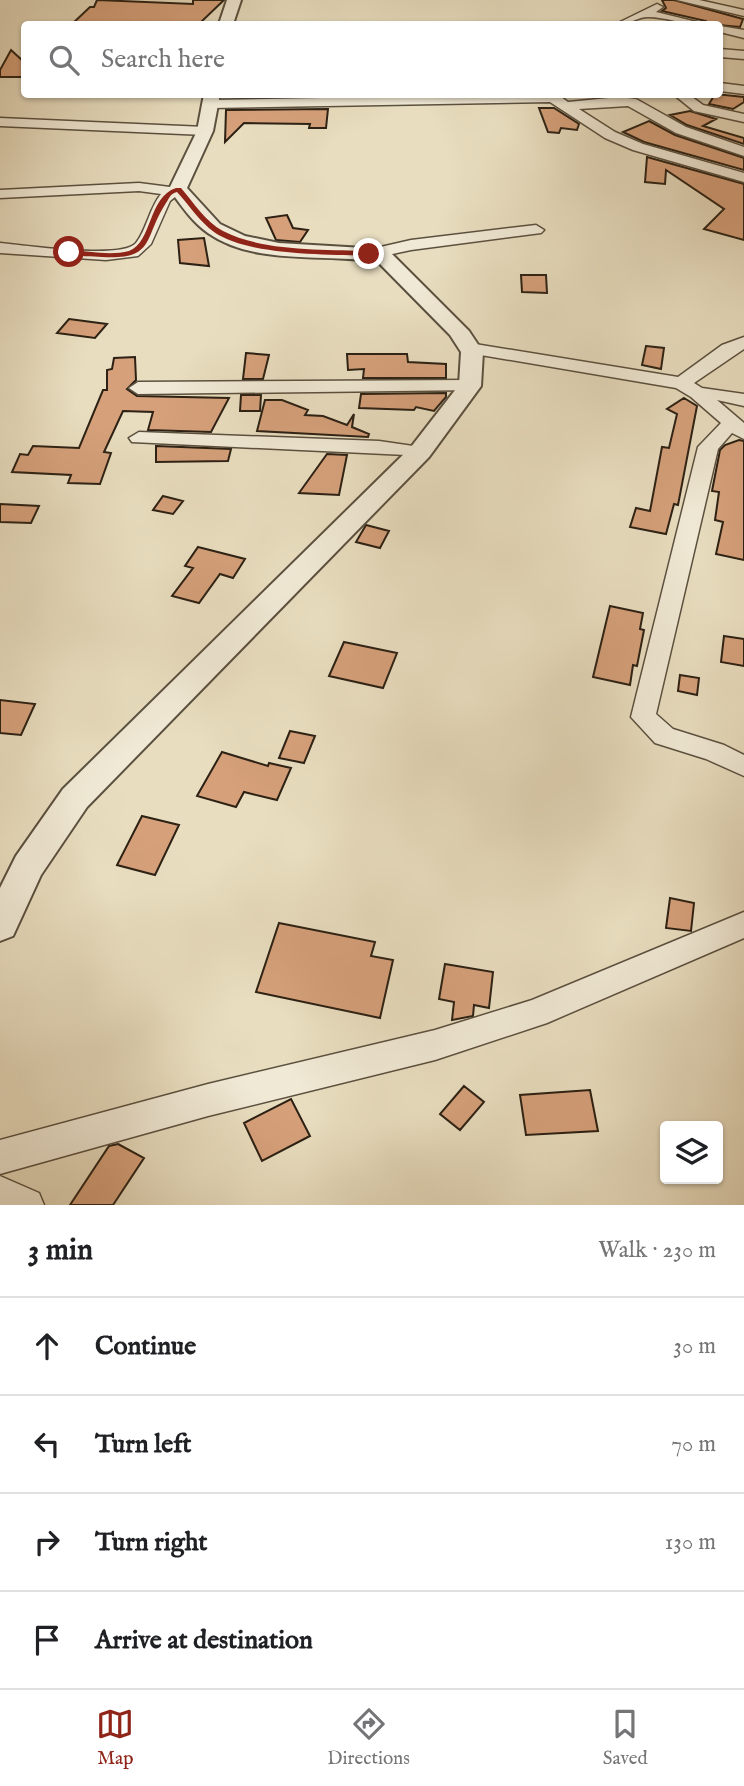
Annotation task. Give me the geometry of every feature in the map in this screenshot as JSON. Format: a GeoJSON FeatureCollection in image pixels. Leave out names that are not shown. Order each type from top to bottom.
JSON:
{"type":"FeatureCollection","features":[{"type":"Feature","properties":{"kind":"street"},"geometry":{"type":"LineString","coordinates":[[227,21],[234,0]]}},
{"type":"Feature","properties":{"kind":"street"},"geometry":{"type":"LineString","coordinates":[[629,21],[668,0]]}},
{"type":"Feature","properties":{"kind":"street"},"geometry":{"type":"LineString","coordinates":[[683,0],[744,13]]}},
{"type":"Feature","properties":{"kind":"street"},"geometry":{"type":"LineString","coordinates":[[724,9],[738,0]]}},
{"type":"Feature","properties":{"kind":"street"},"geometry":{"type":"LineString","coordinates":[[646,13],[685,21]]}},
{"type":"Feature","properties":{"kind":"street"},"geometry":{"type":"LineString","coordinates":[[723,30],[744,34]]}},
{"type":"Feature","properties":{"kind":"street"},"geometry":{"type":"LineString","coordinates":[[723,53],[744,55]]}},
{"type":"Feature","properties":{"kind":"street"},"geometry":{"type":"LineString","coordinates":[[723,87],[744,90]]}},
{"type":"Feature","properties":{"kind":"street"},"geometry":{"type":"LineString","coordinates":[[685,98],[699,108],[744,118]]}},
{"type":"Feature","properties":{"kind":"street"},"geometry":{"type":"LineString","coordinates":[[0,248],[111,255],[132,253],[143,244],[158,209],[174,191],[205,131],[212,99],[559,99],[631,102],[681,130],[744,152]]}},
{"type":"Feature","properties":{"kind":"street"},"geometry":{"type":"LineString","coordinates":[[559,99],[610,135],[638,147],[744,178]]}},
{"type":"Feature","properties":{"kind":"street"},"geometry":{"type":"LineString","coordinates":[[0,122],[205,131]]}},
{"type":"Feature","properties":{"kind":"street"},"geometry":{"type":"LineString","coordinates":[[0,194],[158,188],[174,191],[220,233],[246,242],[293,250],[384,257],[458,331],[472,352],[470,386],[420,452],[75,798],[28,866],[0,925]]}},
{"type":"Feature","properties":{"kind":"street"},"geometry":{"type":"LineString","coordinates":[[369,254],[411,245],[536,230]]}},
{"type":"Feature","properties":{"kind":"street"},"geometry":{"type":"LineString","coordinates":[[681,383],[728,349],[744,342]]}},
{"type":"Feature","properties":{"kind":"street"},"geometry":{"type":"LineString","coordinates":[[469,348],[681,383],[698,393],[737,428],[708,447],[643,718],[664,736],[715,752],[744,766]]}},
{"type":"Feature","properties":{"kind":"street"},"geometry":{"type":"LineString","coordinates":[[138,388],[470,386]]}},
{"type":"Feature","properties":{"kind":"street"},"geometry":{"type":"LineString","coordinates":[[698,393],[727,395],[744,400]]}},
{"type":"Feature","properties":{"kind":"street"},"geometry":{"type":"LineString","coordinates":[[139,438],[380,447],[420,452]]}},
{"type":"Feature","properties":{"kind":"street"},"geometry":{"type":"LineString","coordinates":[[0,1157],[208,1100],[436,1045],[536,1013],[744,925]]}},
{"type":"Feature","properties":{"kind":"street"},"geometry":{"type":"LineString","coordinates":[[0,1193],[27,1205]]}},
{"type":"Feature","properties":{"kind":"building"},"geometry":{"type":"Polygon","coordinates":[[[97,0],[193,4],[193,0],[224,0],[202,21],[75,21],[90,7],[94,7],[97,0]]]}},
{"type":"Feature","properties":{"kind":"building"},"geometry":{"type":"Polygon","coordinates":[[[662,0],[674,0],[743,19],[740,27],[723,25],[723,21],[706,21],[662,11],[666,8],[662,0]]]}},
{"type":"Feature","properties":{"kind":"building"},"geometry":{"type":"Polygon","coordinates":[[[11,50],[21,59],[21,77],[0,77],[0,70],[11,50]]]}},
{"type":"Feature","properties":{"kind":"building"},"geometry":{"type":"Polygon","coordinates":[[[723,95],[744,97],[744,102],[733,109],[709,104],[713,98],[723,98],[723,95]]]}},
{"type":"Feature","properties":{"kind":"building"},"geometry":{"type":"Polygon","coordinates":[[[539,108],[554,108],[579,124],[577,130],[561,128],[559,133],[548,132],[539,108]]]}},
{"type":"Feature","properties":{"kind":"building"},"geometry":{"type":"Polygon","coordinates":[[[328,109],[326,128],[309,128],[310,124],[244,123],[225,142],[226,110],[328,109]]]}},
{"type":"Feature","properties":{"kind":"building"},"geometry":{"type":"Polygon","coordinates":[[[690,111],[716,119],[703,126],[744,138],[744,144],[687,125],[670,115],[690,111]]]}},
{"type":"Feature","properties":{"kind":"building"},"geometry":{"type":"Polygon","coordinates":[[[649,121],[675,135],[744,158],[744,170],[644,142],[623,132],[649,121]]]}},
{"type":"Feature","properties":{"kind":"building"},"geometry":{"type":"Polygon","coordinates":[[[647,157],[744,184],[744,240],[704,229],[724,209],[666,170],[665,184],[645,182],[647,157]]]}},
{"type":"Feature","properties":{"kind":"building"},"geometry":{"type":"Polygon","coordinates":[[[287,215],[293,228],[308,230],[300,242],[276,240],[266,218],[287,215]]]}},
{"type":"Feature","properties":{"kind":"building"},"geometry":{"type":"Polygon","coordinates":[[[204,238],[209,266],[180,263],[178,240],[204,238]]]}},
{"type":"Feature","properties":{"kind":"building"},"geometry":{"type":"Polygon","coordinates":[[[521,275],[546,275],[547,293],[522,292],[521,275]]]}},
{"type":"Feature","properties":{"kind":"building"},"geometry":{"type":"Polygon","coordinates":[[[69,319],[107,324],[95,338],[57,333],[69,319]]]}},
{"type":"Feature","properties":{"kind":"building"},"geometry":{"type":"Polygon","coordinates":[[[646,346],[664,348],[661,369],[642,365],[646,346]]]}},
{"type":"Feature","properties":{"kind":"building"},"geometry":{"type":"Polygon","coordinates":[[[246,353],[269,355],[263,379],[243,379],[246,353]]]}},
{"type":"Feature","properties":{"kind":"building"},"geometry":{"type":"Polygon","coordinates":[[[347,354],[407,354],[408,362],[446,364],[446,378],[363,378],[364,369],[348,370],[347,354]]]}},
{"type":"Feature","properties":{"kind":"building"},"geometry":{"type":"Polygon","coordinates":[[[135,357],[136,380],[127,389],[137,396],[229,398],[211,432],[148,430],[153,412],[123,411],[104,452],[111,453],[100,484],[68,483],[71,475],[12,472],[20,454],[28,455],[33,446],[79,448],[103,390],[107,390],[107,370],[112,369],[114,358],[135,357]]]}},
{"type":"Feature","properties":{"kind":"building"},"geometry":{"type":"Polygon","coordinates":[[[446,393],[446,397],[434,411],[416,407],[414,410],[359,408],[361,394],[446,393]]]}},
{"type":"Feature","properties":{"kind":"building"},"geometry":{"type":"Polygon","coordinates":[[[241,395],[261,395],[260,411],[240,411],[241,395]]]}},
{"type":"Feature","properties":{"kind":"building"},"geometry":{"type":"Polygon","coordinates":[[[684,398],[697,406],[678,505],[674,504],[666,534],[630,527],[636,508],[650,511],[662,447],[669,448],[677,414],[667,409],[684,398]]]}},
{"type":"Feature","properties":{"kind":"building"},"geometry":{"type":"Polygon","coordinates":[[[265,400],[282,400],[308,410],[305,415],[323,416],[347,425],[354,414],[352,427],[369,434],[368,437],[257,431],[265,400]]]}},
{"type":"Feature","properties":{"kind":"building"},"geometry":{"type":"Polygon","coordinates":[[[739,440],[744,441],[744,560],[716,554],[723,522],[715,520],[719,492],[712,491],[720,450],[739,440]]]}},
{"type":"Feature","properties":{"kind":"building"},"geometry":{"type":"Polygon","coordinates":[[[156,446],[231,449],[228,461],[156,462],[156,446]]]}},
{"type":"Feature","properties":{"kind":"building"},"geometry":{"type":"Polygon","coordinates":[[[327,454],[347,455],[339,495],[299,493],[327,454]]]}},
{"type":"Feature","properties":{"kind":"building"},"geometry":{"type":"Polygon","coordinates":[[[163,496],[183,501],[173,514],[153,510],[163,496]]]}},
{"type":"Feature","properties":{"kind":"building"},"geometry":{"type":"Polygon","coordinates":[[[0,504],[39,506],[31,523],[0,522],[0,504]]]}},
{"type":"Feature","properties":{"kind":"building"},"geometry":{"type":"Polygon","coordinates":[[[366,525],[389,531],[380,548],[356,542],[366,525]]]}},
{"type":"Feature","properties":{"kind":"building"},"geometry":{"type":"Polygon","coordinates":[[[198,547],[245,559],[233,578],[220,574],[199,603],[172,596],[193,568],[185,566],[198,547]]]}},
{"type":"Feature","properties":{"kind":"building"},"geometry":{"type":"Polygon","coordinates":[[[610,606],[643,613],[640,629],[644,630],[630,685],[593,677],[610,606]]]}},
{"type":"Feature","properties":{"kind":"building"},"geometry":{"type":"Polygon","coordinates":[[[724,636],[744,639],[744,666],[721,662],[724,636]]]}},
{"type":"Feature","properties":{"kind":"building"},"geometry":{"type":"Polygon","coordinates":[[[344,642],[397,653],[383,688],[329,676],[344,642]]]}},
{"type":"Feature","properties":{"kind":"building"},"geometry":{"type":"Polygon","coordinates":[[[680,675],[699,678],[697,695],[678,691],[680,675]]]}},
{"type":"Feature","properties":{"kind":"building"},"geometry":{"type":"Polygon","coordinates":[[[0,700],[35,704],[21,735],[0,733],[0,700]]]}},
{"type":"Feature","properties":{"kind":"building"},"geometry":{"type":"Polygon","coordinates":[[[290,731],[315,736],[304,763],[279,758],[290,731]]]}},
{"type":"Feature","properties":{"kind":"building"},"geometry":{"type":"Polygon","coordinates":[[[222,752],[268,766],[269,763],[291,768],[277,800],[244,792],[236,807],[197,796],[222,752]]]}},
{"type":"Feature","properties":{"kind":"building"},"geometry":{"type":"Polygon","coordinates":[[[142,816],[179,825],[155,875],[117,865],[142,816]]]}},
{"type":"Feature","properties":{"kind":"building"},"geometry":{"type":"Polygon","coordinates":[[[670,898],[694,903],[691,931],[666,928],[670,898]]]}},
{"type":"Feature","properties":{"kind":"building"},"geometry":{"type":"Polygon","coordinates":[[[279,923],[375,942],[371,956],[393,960],[380,1018],[256,992],[279,923]]]}},
{"type":"Feature","properties":{"kind":"building"},"geometry":{"type":"Polygon","coordinates":[[[445,964],[493,972],[489,1008],[474,1005],[473,1016],[452,1020],[454,1002],[439,999],[445,964]]]}},
{"type":"Feature","properties":{"kind":"building"},"geometry":{"type":"Polygon","coordinates":[[[464,1086],[484,1102],[460,1130],[440,1114],[464,1086]]]}},
{"type":"Feature","properties":{"kind":"building"},"geometry":{"type":"Polygon","coordinates":[[[590,1090],[598,1131],[526,1135],[520,1095],[590,1090]]]}},
{"type":"Feature","properties":{"kind":"building"},"geometry":{"type":"Polygon","coordinates":[[[291,1099],[310,1136],[262,1161],[244,1123],[291,1099]]]}},
{"type":"Feature","properties":{"kind":"building"},"geometry":{"type":"Polygon","coordinates":[[[118,1144],[144,1158],[113,1205],[70,1205],[109,1146],[118,1144]]]}},
{"type":"Feature","properties":{"kind":"route"},"geometry":{"type":"LineString","coordinates":[[69,252],[111,255],[132,253],[143,244],[158,209],[169,192],[178,189],[220,233],[246,242],[293,250],[369,254]]}}]}
